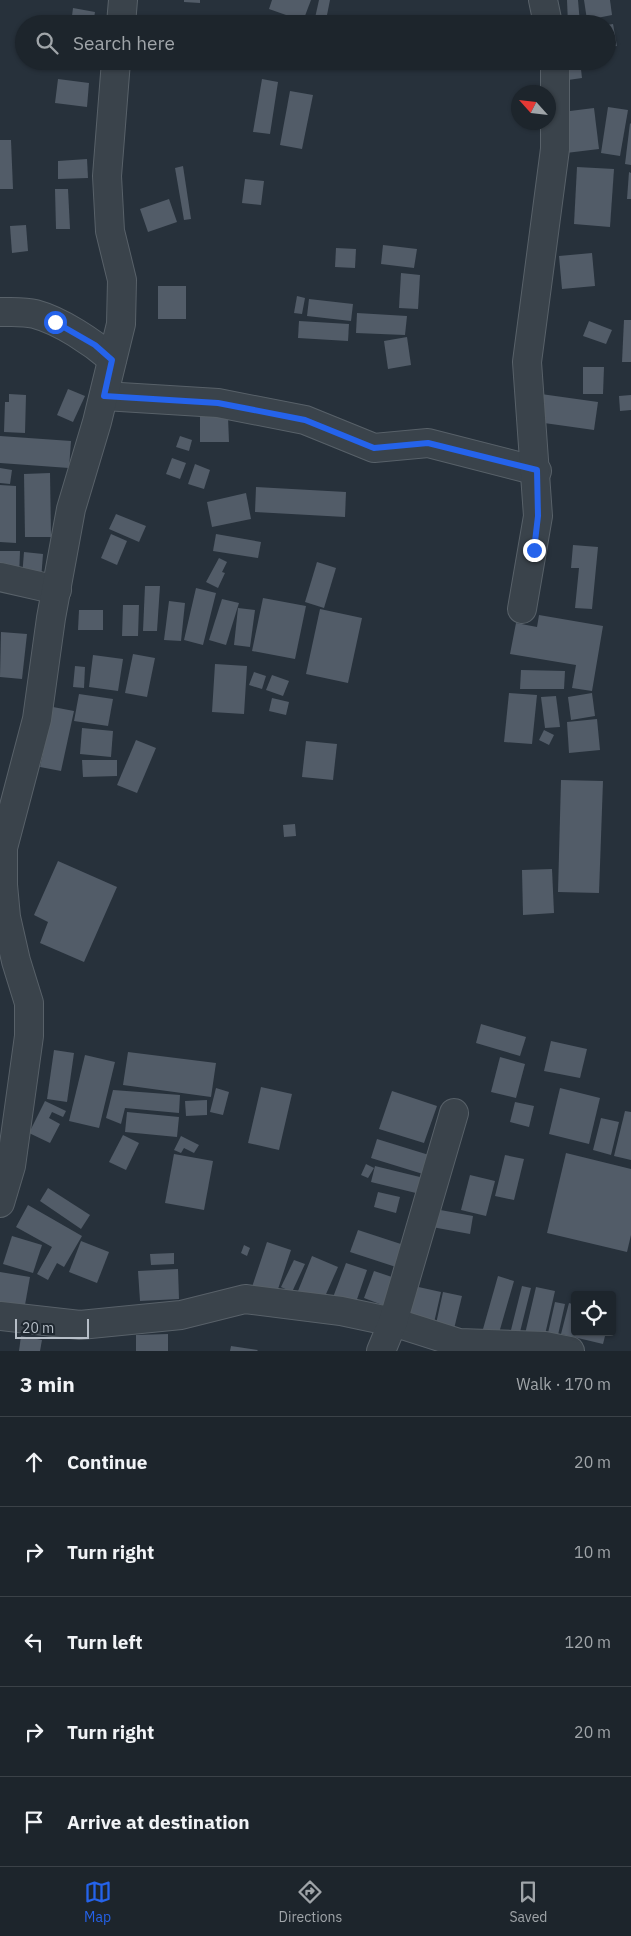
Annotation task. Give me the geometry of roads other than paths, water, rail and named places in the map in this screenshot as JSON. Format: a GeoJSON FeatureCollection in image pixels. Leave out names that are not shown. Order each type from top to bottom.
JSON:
{"type":"FeatureCollection","features":[{"type":"Feature","properties":{"kind":"street"},"geometry":{"type":"LineString","coordinates":[[122,15],[123,0]]}},
{"type":"Feature","properties":{"kind":"street"},"geometry":{"type":"LineString","coordinates":[[543,0],[546,15]]}},
{"type":"Feature","properties":{"kind":"street"},"geometry":{"type":"LineString","coordinates":[[0,1203],[11,1166],[29,1036],[29,1003],[16,961],[6,917],[3,885],[3,848],[37,718],[71,509],[104,396],[121,324],[122,280],[110,231],[107,176],[115,70]]}},
{"type":"Feature","properties":{"kind":"street"},"geometry":{"type":"LineString","coordinates":[[522,608],[538,516],[537,470],[527,362],[555,149],[555,70]]}},
{"type":"Feature","properties":{"kind":"street"},"geometry":{"type":"LineString","coordinates":[[0,312],[34,314],[55,322],[95,345],[112,360]]}},
{"type":"Feature","properties":{"kind":"street"},"geometry":{"type":"LineString","coordinates":[[104,396],[218,403],[305,420],[374,448],[428,443],[537,470]]}},
{"type":"Feature","properties":{"kind":"street"},"geometry":{"type":"LineString","coordinates":[[0,577],[57,590]]}},
{"type":"Feature","properties":{"kind":"street"},"geometry":{"type":"LineString","coordinates":[[381,1351],[393,1322],[454,1113]]}},
{"type":"Feature","properties":{"kind":"street"},"geometry":{"type":"LineString","coordinates":[[0,1316],[80,1325],[181,1315],[245,1299],[341,1311],[393,1322],[459,1343],[546,1346],[570,1351]]}}]}
